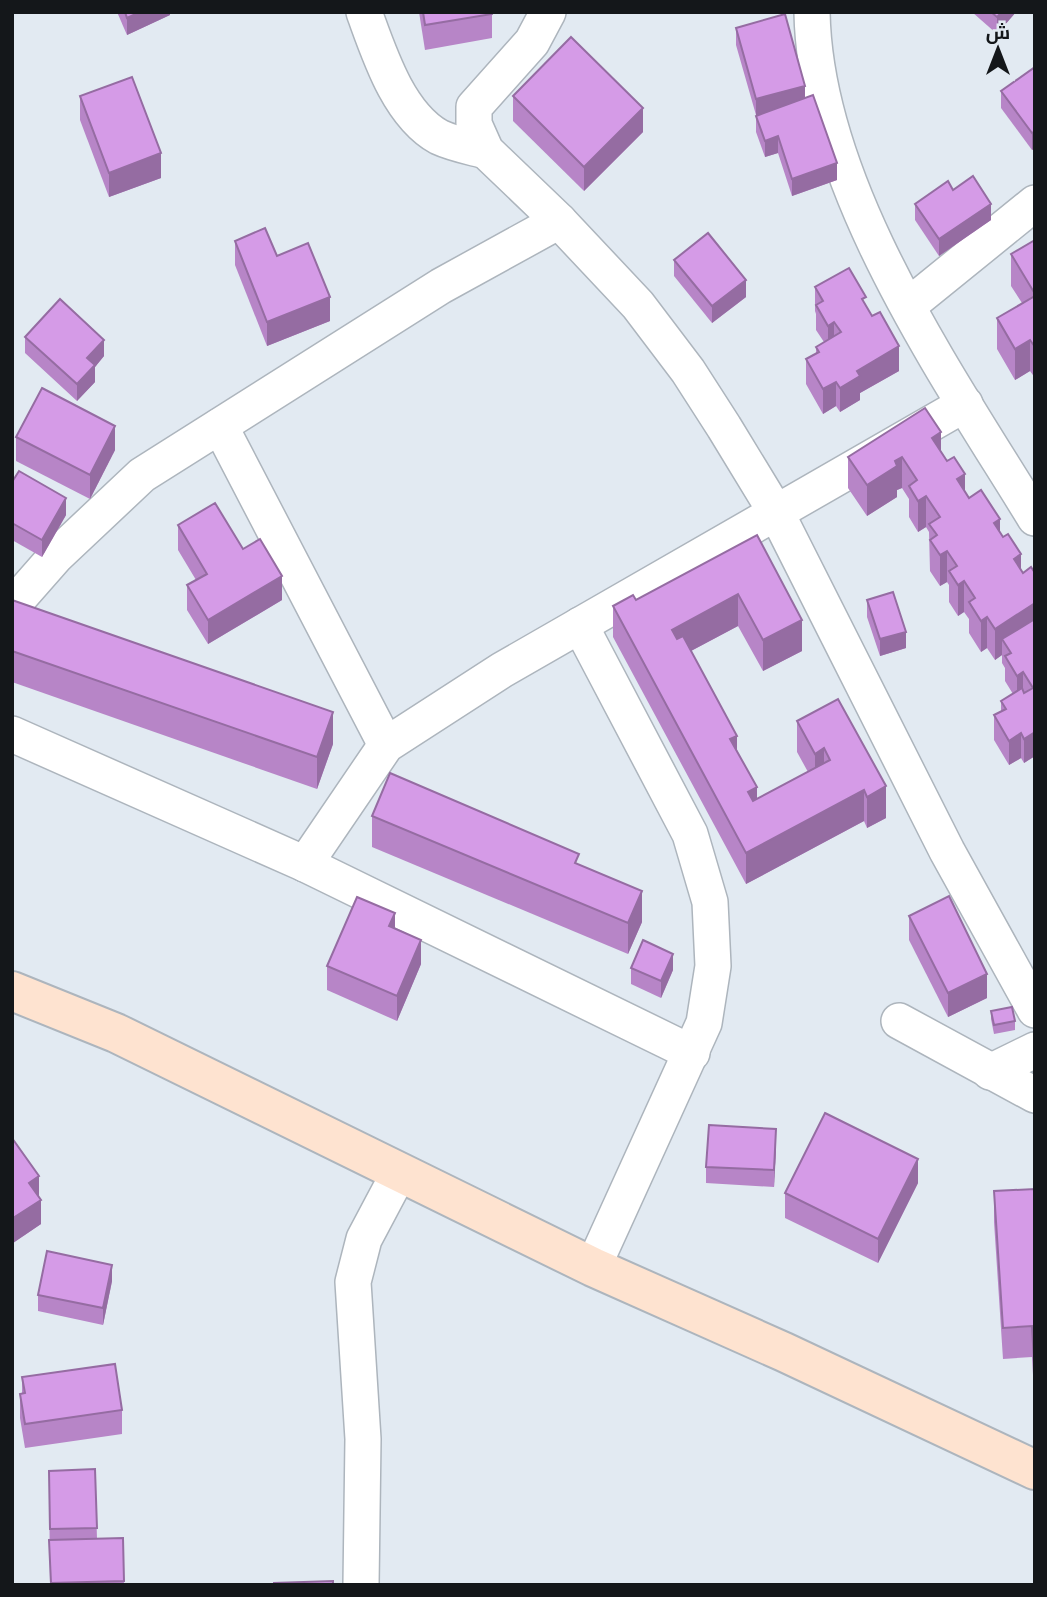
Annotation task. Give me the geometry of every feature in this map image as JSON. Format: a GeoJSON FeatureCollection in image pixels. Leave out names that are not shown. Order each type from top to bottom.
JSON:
{"type":"FeatureCollection","features":[{"type":"Feature","properties":{"kind":"street"},"geometry":{"type":"LineString","coordinates":[[364,12],[396,87],[424,124],[438,136],[486,151]]}},
{"type":"Feature","properties":{"kind":"street"},"geometry":{"type":"LineString","coordinates":[[548,12],[532,42],[474,107],[474,124],[486,151],[559,221],[638,305],[688,371],[777,514],[894,749],[1035,1010]]}},
{"type":"Feature","properties":{"kind":"street"},"geometry":{"type":"LineString","coordinates":[[812,12],[817,79],[827,120],[846,176],[908,306],[1035,518]]}},
{"type":"Feature","properties":{"kind":"street"},"geometry":{"type":"LineString","coordinates":[[908,306],[1035,203]]}},
{"type":"Feature","properties":{"kind":"street"},"geometry":{"type":"LineString","coordinates":[[12,606],[57,556],[142,475],[441,286],[559,221]]}},
{"type":"Feature","properties":{"kind":"street"},"geometry":{"type":"LineString","coordinates":[[305,864],[386,745],[580,625],[777,514],[869,456],[965,404]]}},
{"type":"Feature","properties":{"kind":"street"},"geometry":{"type":"LineString","coordinates":[[219,426],[386,745]]}},
{"type":"Feature","properties":{"kind":"street"},"geometry":{"type":"LineString","coordinates":[[580,625],[653,759],[690,834],[710,902],[713,966],[704,1023],[636,1167],[593,1267]]}},
{"type":"Feature","properties":{"kind":"street"},"geometry":{"type":"LineString","coordinates":[[12,734],[305,864],[692,1053]]}},
{"type":"Feature","properties":{"kind":"street"},"geometry":{"type":"LineString","coordinates":[[12,991],[116,1033],[593,1267],[784,1352],[1035,1470]]}},
{"type":"Feature","properties":{"kind":"street"},"geometry":{"type":"LineString","coordinates":[[899,1021],[1035,1095]]}},
{"type":"Feature","properties":{"kind":"street"},"geometry":{"type":"LineString","coordinates":[[990,1072],[1035,1050]]}},
{"type":"Feature","properties":{"kind":"street"},"geometry":{"type":"LineString","coordinates":[[362,1585],[363,1439],[353,1282],[364,1239],[399,1172]]}},
{"type":"Feature","properties":{"kind":"building"},"geometry":{"type":"Polygon","coordinates":[[[125,12],[140,12],[127,18],[125,12]]]}},
{"type":"Feature","properties":{"kind":"building"},"geometry":{"type":"Polygon","coordinates":[[[423,12],[492,12],[492,14],[425,25],[423,12]]]}},
{"type":"Feature","properties":{"kind":"building"},"geometry":{"type":"Polygon","coordinates":[[[785,14],[805,86],[756,99],[736,28],[785,14]]]}},
{"type":"Feature","properties":{"kind":"building"},"geometry":{"type":"Polygon","coordinates":[[[571,37],[643,108],[584,167],[513,96],[571,37]]]}},
{"type":"Feature","properties":{"kind":"building"},"geometry":{"type":"Polygon","coordinates":[[[1035,67],[1035,131],[1032,133],[1001,91],[1035,67]]]}},
{"type":"Feature","properties":{"kind":"building"},"geometry":{"type":"Polygon","coordinates":[[[132,77],[161,153],[109,173],[80,96],[132,77]]]}},
{"type":"Feature","properties":{"kind":"building"},"geometry":{"type":"Polygon","coordinates":[[[813,95],[837,163],[792,179],[778,136],[765,141],[756,116],[813,95]]]}},
{"type":"Feature","properties":{"kind":"building"},"geometry":{"type":"Polygon","coordinates":[[[973,176],[991,204],[939,239],[915,204],[948,181],[953,190],[973,176]]]}},
{"type":"Feature","properties":{"kind":"building"},"geometry":{"type":"Polygon","coordinates":[[[265,228],[277,256],[308,243],[330,297],[267,322],[235,241],[265,228]]]}},
{"type":"Feature","properties":{"kind":"building"},"geometry":{"type":"Polygon","coordinates":[[[708,233],[746,280],[712,306],[674,260],[708,233]]]}},
{"type":"Feature","properties":{"kind":"building"},"geometry":{"type":"Polygon","coordinates":[[[1035,240],[1035,294],[1011,254],[1035,240]]]}},
{"type":"Feature","properties":{"kind":"building"},"geometry":{"type":"Polygon","coordinates":[[[849,268],[866,297],[862,299],[872,316],[880,312],[899,346],[857,371],[860,376],[840,388],[836,382],[823,389],[806,359],[819,352],[816,347],[841,332],[834,322],[828,326],[816,305],[823,301],[815,287],[849,268]]]}},
{"type":"Feature","properties":{"kind":"building"},"geometry":{"type":"Polygon","coordinates":[[[1035,296],[1035,347],[1030,340],[1015,349],[997,318],[1035,296]]]}},
{"type":"Feature","properties":{"kind":"building"},"geometry":{"type":"Polygon","coordinates":[[[60,299],[104,340],[87,358],[95,365],[77,384],[25,337],[60,299]]]}},
{"type":"Feature","properties":{"kind":"building"},"geometry":{"type":"Polygon","coordinates":[[[42,388],[115,426],[90,475],[16,437],[42,388]]]}},
{"type":"Feature","properties":{"kind":"building"},"geometry":{"type":"Polygon","coordinates":[[[925,408],[941,432],[932,438],[947,461],[954,457],[965,474],[957,479],[969,498],[981,490],[1000,519],[994,523],[1003,537],[1008,534],[1021,554],[1014,559],[1023,573],[1031,567],[1035,573],[1035,603],[995,629],[987,617],[981,621],[969,602],[975,598],[964,581],[958,585],[949,571],[957,566],[947,551],[940,555],[930,540],[937,535],[929,524],[940,517],[926,496],[918,501],[909,486],[917,480],[902,457],[895,461],[897,466],[867,485],[848,457],[925,408]]]}},
{"type":"Feature","properties":{"kind":"building"},"geometry":{"type":"Polygon","coordinates":[[[19,471],[66,498],[42,540],[12,523],[12,482],[19,471]]]}},
{"type":"Feature","properties":{"kind":"building"},"geometry":{"type":"Polygon","coordinates":[[[215,503],[243,549],[260,539],[282,576],[208,620],[187,585],[207,574],[178,525],[215,503]]]}},
{"type":"Feature","properties":{"kind":"building"},"geometry":{"type":"Polygon","coordinates":[[[757,535],[802,620],[763,640],[738,594],[672,630],[677,639],[683,636],[737,736],[730,739],[757,787],[748,792],[753,801],[830,760],[824,748],[815,754],[797,721],[838,699],[886,786],[867,797],[864,790],[746,853],[613,606],[633,595],[636,600],[757,535]]]}},
{"type":"Feature","properties":{"kind":"building"},"geometry":{"type":"Polygon","coordinates":[[[893,592],[906,632],[880,639],[867,600],[893,592]]]}},
{"type":"Feature","properties":{"kind":"building"},"geometry":{"type":"Polygon","coordinates":[[[12,600],[333,712],[317,757],[12,651],[12,600]]]}},
{"type":"Feature","properties":{"kind":"building"},"geometry":{"type":"Polygon","coordinates":[[[1035,619],[1035,732],[1024,739],[1021,733],[1009,741],[994,715],[1006,709],[1001,701],[1022,688],[1024,693],[1033,688],[1023,672],[1017,676],[1005,656],[1011,653],[1002,639],[1035,619]]]}},
{"type":"Feature","properties":{"kind":"building"},"geometry":{"type":"Polygon","coordinates":[[[390,773],[579,854],[575,863],[642,891],[628,923],[372,816],[390,773]]]}},
{"type":"Feature","properties":{"kind":"building"},"geometry":{"type":"Polygon","coordinates":[[[949,896],[987,974],[948,993],[909,916],[949,896]]]}},
{"type":"Feature","properties":{"kind":"building"},"geometry":{"type":"Polygon","coordinates":[[[357,897],[395,913],[389,926],[421,940],[397,996],[327,966],[357,897]]]}},
{"type":"Feature","properties":{"kind":"building"},"geometry":{"type":"Polygon","coordinates":[[[643,940],[673,954],[661,981],[631,968],[643,940]]]}},
{"type":"Feature","properties":{"kind":"building"},"geometry":{"type":"Polygon","coordinates":[[[1012,1007],[1015,1021],[994,1025],[991,1011],[1012,1007]]]}},
{"type":"Feature","properties":{"kind":"building"},"geometry":{"type":"Polygon","coordinates":[[[825,1113],[918,1159],[878,1239],[785,1193],[825,1113]]]}},
{"type":"Feature","properties":{"kind":"building"},"geometry":{"type":"Polygon","coordinates":[[[709,1125],[776,1129],[774,1170],[706,1167],[709,1125]]]}},
{"type":"Feature","properties":{"kind":"building"},"geometry":{"type":"Polygon","coordinates":[[[12,1138],[39,1176],[29,1183],[41,1200],[13,1218],[12,1217],[12,1138]]]}},
{"type":"Feature","properties":{"kind":"building"},"geometry":{"type":"Polygon","coordinates":[[[1035,1189],[1034,1361],[1032,1326],[1003,1328],[994,1191],[1035,1189]]]}},
{"type":"Feature","properties":{"kind":"building"},"geometry":{"type":"Polygon","coordinates":[[[47,1251],[112,1265],[103,1308],[38,1295],[47,1251]]]}},
{"type":"Feature","properties":{"kind":"building"},"geometry":{"type":"Polygon","coordinates":[[[115,1364],[122,1410],[25,1424],[20,1394],[25,1393],[22,1377],[115,1364]]]}},
{"type":"Feature","properties":{"kind":"building"},"geometry":{"type":"Polygon","coordinates":[[[95,1469],[97,1528],[50,1529],[49,1471],[95,1469]]]}},
{"type":"Feature","properties":{"kind":"building"},"geometry":{"type":"Polygon","coordinates":[[[123,1538],[124,1581],[51,1583],[49,1540],[123,1538]]]}},
{"type":"Feature","properties":{"kind":"building"},"geometry":{"type":"Polygon","coordinates":[[[333,1581],[333,1585],[274,1585],[274,1583],[333,1581]]]}}]}
